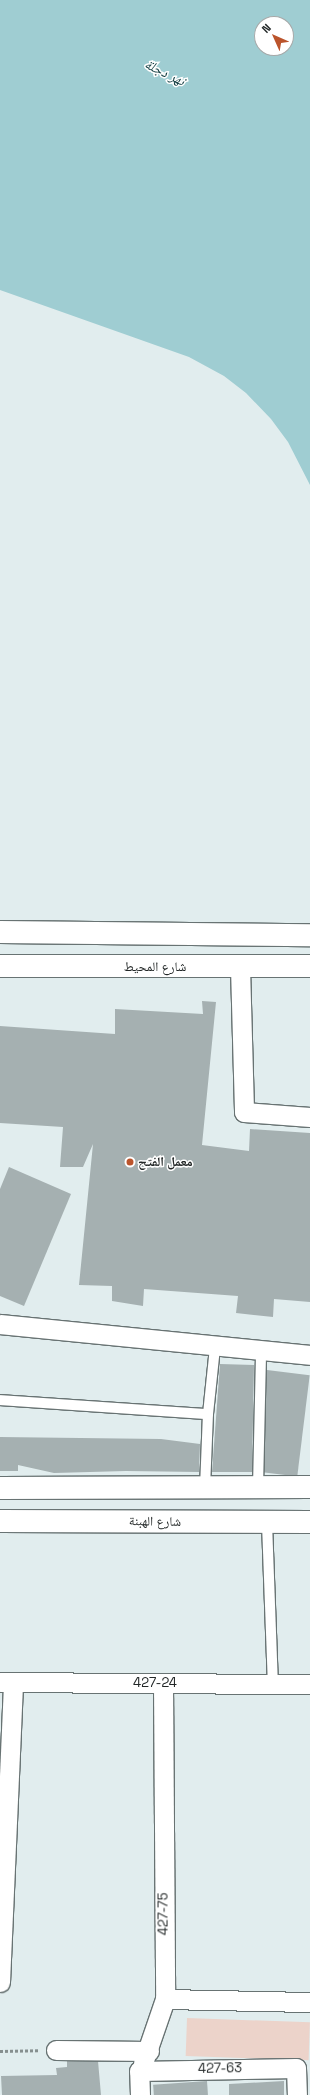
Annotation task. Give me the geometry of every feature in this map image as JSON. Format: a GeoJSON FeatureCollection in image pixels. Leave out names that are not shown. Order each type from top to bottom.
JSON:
{"type":"FeatureCollection","features":[{"type":"Feature","properties":{"kind":"street"},"geometry":{"type":"LineString","coordinates":[[0,932],[310,935]]}},
{"type":"Feature","properties":{"kind":"street","name":"شارع المحيط"},"geometry":{"type":"LineString","coordinates":[[0,966],[310,966]]}},
{"type":"Feature","properties":{"kind":"street"},"geometry":{"type":"LineString","coordinates":[[240,967],[244,1112],[310,1117]]}},
{"type":"Feature","properties":{"kind":"street"},"geometry":{"type":"LineString","coordinates":[[0,1324],[215,1347],[310,1355]]}},
{"type":"Feature","properties":{"kind":"street"},"geometry":{"type":"LineString","coordinates":[[0,1488],[310,1487]]}},
{"type":"Feature","properties":{"kind":"street","name":"شارع الهبنة"},"geometry":{"type":"LineString","coordinates":[[0,1520],[267,1523],[310,1522]]}},
{"type":"Feature","properties":{"kind":"street"},"geometry":{"type":"LineString","coordinates":[[0,1982],[6,1682]]}},
{"type":"Feature","properties":{"kind":"street","name":"427-24"},"geometry":{"type":"LineString","coordinates":[[6,1682],[310,1684]]}},
{"type":"Feature","properties":{"kind":"street","name":"427-75"},"geometry":{"type":"LineString","coordinates":[[139,2071],[149,2051],[165,1999],[164,1683]]}},
{"type":"Feature","properties":{"kind":"street"},"geometry":{"type":"LineString","coordinates":[[165,1999],[310,2002]]}},
{"type":"Feature","properties":{"kind":"street"},"geometry":{"type":"LineString","coordinates":[[56,2050],[149,2051]]}},
{"type":"Feature","properties":{"kind":"street","name":"427-63"},"geometry":{"type":"LineString","coordinates":[[139,2071],[296,2068],[297,2095]]}},
{"type":"Feature","properties":{"kind":"street"},"geometry":{"type":"LineString","coordinates":[[139,2071],[140,2095]]}},
{"type":"Feature","properties":{"kind":"lane"},"geometry":{"type":"LineString","coordinates":[[205,1488],[208,1414],[215,1347]]}},
{"type":"Feature","properties":{"kind":"lane"},"geometry":{"type":"LineString","coordinates":[[258,1487],[261,1351]]}},
{"type":"Feature","properties":{"kind":"lane"},"geometry":{"type":"LineString","coordinates":[[0,1400],[208,1414]]}},
{"type":"Feature","properties":{"kind":"lane"},"geometry":{"type":"LineString","coordinates":[[267,1523],[273,1683]]}},
{"type":"Feature","properties":{"kind":"path"},"geometry":{"type":"LineString","coordinates":[[0,2051],[56,2050]]}},
{"type":"Feature","properties":{"kind":"shaded area"},"geometry":{"type":"Polygon","coordinates":[[[187,2018],[310,2022],[309,2060],[186,2056],[187,2018]]]}},
{"type":"Feature","properties":{"kind":"water","name":"نهر دجلة"},"geometry":{"type":"Polygon","coordinates":[[[0,0],[310,0],[310,485],[288,442],[271,419],[246,393],[224,376],[189,357],[0,290],[0,0]]]}},
{"type":"Feature","properties":{"kind":"building","name":"معمل الفتح"},"geometry":{"type":"Polygon","coordinates":[[[202,1001],[216,1002],[202,1145],[249,1151],[250,1129],[310,1133],[310,1302],[274,1299],[273,1317],[236,1313],[238,1296],[144,1289],[143,1306],[112,1301],[112,1286],[79,1285],[93,1144],[83,1167],[60,1167],[63,1127],[0,1123],[0,1026],[115,1034],[115,1009],[203,1014],[202,1001]]]}},
{"type":"Feature","properties":{"kind":"building"},"geometry":{"type":"Polygon","coordinates":[[[9,1167],[71,1194],[24,1306],[0,1296],[0,1189],[9,1167]]]}},
{"type":"Feature","properties":{"kind":"building"},"geometry":{"type":"Polygon","coordinates":[[[220,1364],[254,1365],[252,1472],[212,1472],[220,1364]]]}},
{"type":"Feature","properties":{"kind":"building"},"geometry":{"type":"Polygon","coordinates":[[[267,1370],[310,1375],[297,1476],[255,1471],[267,1370]]]}},
{"type":"Feature","properties":{"kind":"building"},"geometry":{"type":"Polygon","coordinates":[[[0,1437],[161,1439],[200,1444],[199,1472],[126,1471],[54,1473],[18,1465],[18,1471],[0,1471],[0,1437]]]}},
{"type":"Feature","properties":{"kind":"building"},"geometry":{"type":"Polygon","coordinates":[[[67,2061],[98,2061],[101,2095],[2,2095],[1,2076],[57,2075],[56,2068],[67,2067],[67,2061]]]}},
{"type":"Feature","properties":{"kind":"building"},"geometry":{"type":"Polygon","coordinates":[[[207,2081],[208,2095],[154,2095],[153,2085],[207,2081]]]}},
{"type":"Feature","properties":{"kind":"building"},"geometry":{"type":"Polygon","coordinates":[[[284,2081],[284,2095],[229,2095],[229,2084],[284,2081]]]}},
{"type":"Feature","properties":{"kind":"place","name":"معمل الفتح"},"geometry":{"type":"Point","coordinates":[130,1162]}}]}
